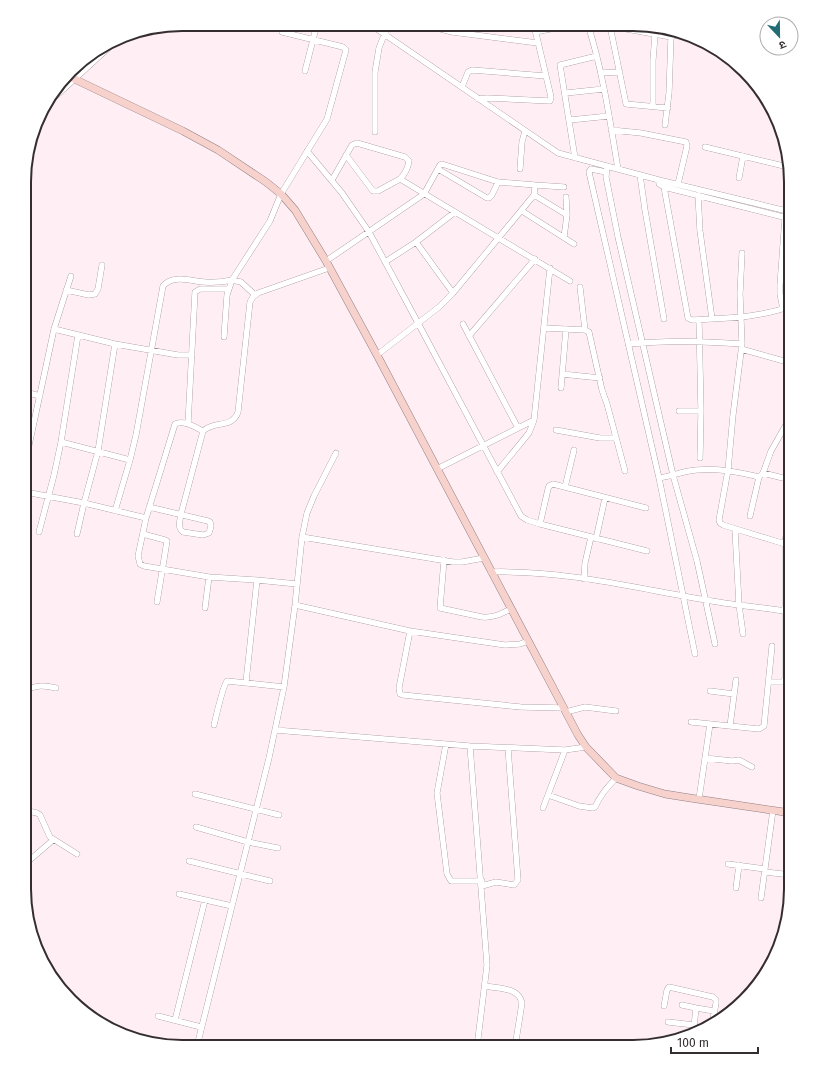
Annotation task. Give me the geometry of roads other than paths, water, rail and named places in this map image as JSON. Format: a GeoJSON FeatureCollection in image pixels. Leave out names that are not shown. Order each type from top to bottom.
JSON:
{"type":"FeatureCollection","features":[{"type":"Feature","properties":{"kind":"street"},"geometry":{"type":"LineString","coordinates":[[305,70],[316,31]]}},
{"type":"Feature","properties":{"kind":"street"},"geometry":{"type":"LineString","coordinates":[[380,31],[558,153],[606,169]]}},
{"type":"Feature","properties":{"kind":"street"},"geometry":{"type":"LineString","coordinates":[[375,132],[375,72],[379,48],[385,31]]}},
{"type":"Feature","properties":{"kind":"street"},"geometry":{"type":"LineString","coordinates":[[448,31],[538,43]]}},
{"type":"Feature","properties":{"kind":"street"},"geometry":{"type":"LineString","coordinates":[[478,99],[487,98],[550,101],[551,97],[535,32],[540,31]]}},
{"type":"Feature","properties":{"kind":"street"},"geometry":{"type":"LineString","coordinates":[[590,31],[598,56],[618,169]]}},
{"type":"Feature","properties":{"kind":"street"},"geometry":{"type":"LineString","coordinates":[[610,31],[626,104],[668,108]]}},
{"type":"Feature","properties":{"kind":"street"},"geometry":{"type":"LineString","coordinates":[[635,31],[671,37],[668,108],[665,125]]}},
{"type":"Feature","properties":{"kind":"street"},"geometry":{"type":"LineString","coordinates":[[224,337],[228,289],[232,280],[270,221],[281,194],[324,125],[330,111],[346,53],[343,47],[282,32]]}},
{"type":"Feature","properties":{"kind":"street"},"geometry":{"type":"LineString","coordinates":[[653,106],[655,35]]}},
{"type":"Feature","properties":{"kind":"street"},"geometry":{"type":"LineString","coordinates":[[60,92],[104,52]]}},
{"type":"Feature","properties":{"kind":"street"},"geometry":{"type":"LineString","coordinates":[[575,158],[566,93],[560,65],[598,56]]}},
{"type":"Feature","properties":{"kind":"street"},"geometry":{"type":"LineString","coordinates":[[462,87],[468,72],[472,70],[546,76]]}},
{"type":"Feature","properties":{"kind":"street"},"geometry":{"type":"LineString","coordinates":[[601,73],[620,72]]}},
{"type":"Feature","properties":{"kind":"street"},"geometry":{"type":"LineString","coordinates":[[72,78],[197,138],[266,182],[281,194],[295,210],[328,264],[377,354],[564,710],[586,747],[616,778],[665,794],[784,811]]}},
{"type":"Feature","properties":{"kind":"street"},"geometry":{"type":"LineString","coordinates":[[566,93],[604,89]]}},
{"type":"Feature","properties":{"kind":"street"},"geometry":{"type":"LineString","coordinates":[[570,120],[609,116]]}},
{"type":"Feature","properties":{"kind":"street"},"geometry":{"type":"LineString","coordinates":[[612,130],[641,133],[686,142],[687,146],[678,184]]}},
{"type":"Feature","properties":{"kind":"street"},"geometry":{"type":"LineString","coordinates":[[520,169],[522,142],[525,131]]}},
{"type":"Feature","properties":{"kind":"street"},"geometry":{"type":"LineString","coordinates":[[332,180],[346,155],[352,145],[357,143],[405,157],[409,161],[409,164],[404,175],[400,179],[378,191],[373,191],[346,155]]}},
{"type":"Feature","properties":{"kind":"street"},"geometry":{"type":"LineString","coordinates":[[705,147],[783,166]]}},
{"type":"Feature","properties":{"kind":"street"},"geometry":{"type":"LineString","coordinates":[[307,151],[332,180],[369,232],[520,516],[526,520],[540,524],[647,551]]}},
{"type":"Feature","properties":{"kind":"street"},"geometry":{"type":"LineString","coordinates":[[739,178],[743,156]]}},
{"type":"Feature","properties":{"kind":"street"},"geometry":{"type":"LineString","coordinates":[[149,507],[181,514],[210,522],[211,526],[209,533],[203,535],[183,532],[179,527],[181,514],[203,431],[211,426],[232,422],[236,418],[238,412],[250,302],[255,295],[328,264],[369,232],[424,194],[440,165],[444,164],[498,182],[564,187]]}},
{"type":"Feature","properties":{"kind":"street"},"geometry":{"type":"LineString","coordinates":[[438,169],[487,198],[492,195],[498,182]]}},
{"type":"Feature","properties":{"kind":"street"},"geometry":{"type":"LineString","coordinates":[[695,654],[659,478],[589,172],[591,169],[618,169],[784,210]]}},
{"type":"Feature","properties":{"kind":"street"},"geometry":{"type":"LineString","coordinates":[[606,169],[620,243],[673,475],[693,544],[715,644]]}},
{"type":"Feature","properties":{"kind":"street"},"geometry":{"type":"LineString","coordinates":[[640,175],[664,318]]}},
{"type":"Feature","properties":{"kind":"street"},"geometry":{"type":"LineString","coordinates":[[400,179],[570,281]]}},
{"type":"Feature","properties":{"kind":"street"},"geometry":{"type":"LineString","coordinates":[[659,180],[660,184],[664,187],[784,218]]}},
{"type":"Feature","properties":{"kind":"street"},"geometry":{"type":"LineString","coordinates":[[377,354],[439,307],[454,293],[534,195],[535,185]]}},
{"type":"Feature","properties":{"kind":"street"},"geometry":{"type":"LineString","coordinates":[[664,187],[687,316],[690,320],[742,318],[784,309],[780,294],[784,252]]}},
{"type":"Feature","properties":{"kind":"street"},"geometry":{"type":"LineString","coordinates":[[534,195],[567,215]]}},
{"type":"Feature","properties":{"kind":"street"},"geometry":{"type":"LineString","coordinates":[[698,195],[700,231],[712,319]]}},
{"type":"Feature","properties":{"kind":"street"},"geometry":{"type":"LineString","coordinates":[[564,237],[567,215],[566,197]]}},
{"type":"Feature","properties":{"kind":"street"},"geometry":{"type":"LineString","coordinates":[[522,211],[574,244]]}},
{"type":"Feature","properties":{"kind":"street"},"geometry":{"type":"LineString","coordinates":[[385,262],[416,242],[455,212]]}},
{"type":"Feature","properties":{"kind":"street"},"geometry":{"type":"LineString","coordinates":[[416,242],[454,293]]}},
{"type":"Feature","properties":{"kind":"street"},"geometry":{"type":"LineString","coordinates":[[742,253],[740,294],[742,347],[733,415],[728,470],[719,520],[720,523],[784,545]]}},
{"type":"Feature","properties":{"kind":"street"},"geometry":{"type":"LineString","coordinates":[[469,336],[535,259]]}},
{"type":"Feature","properties":{"kind":"street"},"geometry":{"type":"LineString","coordinates":[[66,290],[89,295],[95,294],[98,289],[102,265]]}},
{"type":"Feature","properties":{"kind":"street"},"geometry":{"type":"LineString","coordinates":[[497,472],[529,433],[534,420],[550,268]]}},
{"type":"Feature","properties":{"kind":"street"},"geometry":{"type":"LineString","coordinates":[[31,437],[54,329],[71,276]]}},
{"type":"Feature","properties":{"kind":"street"},"geometry":{"type":"LineString","coordinates":[[115,511],[130,460],[137,429],[163,286],[166,282],[178,279],[204,282],[225,282],[232,280],[242,282],[255,295]]}},
{"type":"Feature","properties":{"kind":"street"},"geometry":{"type":"LineString","coordinates":[[580,287],[585,330]]}},
{"type":"Feature","properties":{"kind":"street"},"geometry":{"type":"LineString","coordinates":[[188,424],[195,292],[200,289],[228,289]]}},
{"type":"Feature","properties":{"kind":"street"},"geometry":{"type":"LineString","coordinates":[[699,320],[701,411],[700,458]]}},
{"type":"Feature","properties":{"kind":"street"},"geometry":{"type":"LineString","coordinates":[[463,324],[518,428]]}},
{"type":"Feature","properties":{"kind":"street"},"geometry":{"type":"LineString","coordinates":[[544,328],[587,330],[590,335],[625,471]]}},
{"type":"Feature","properties":{"kind":"street"},"geometry":{"type":"LineString","coordinates":[[54,329],[115,344],[178,355],[192,355]]}},
{"type":"Feature","properties":{"kind":"street"},"geometry":{"type":"LineString","coordinates":[[561,388],[566,329]]}},
{"type":"Feature","properties":{"kind":"street"},"geometry":{"type":"LineString","coordinates":[[39,532],[61,442],[78,335]]}},
{"type":"Feature","properties":{"kind":"street"},"geometry":{"type":"LineString","coordinates":[[628,344],[643,342],[699,341],[742,347],[784,361]]}},
{"type":"Feature","properties":{"kind":"street"},"geometry":{"type":"LineString","coordinates":[[77,534],[98,451],[115,344]]}},
{"type":"Feature","properties":{"kind":"street"},"geometry":{"type":"LineString","coordinates":[[562,374],[600,378]]}},
{"type":"Feature","properties":{"kind":"street"},"geometry":{"type":"LineString","coordinates":[[31,394],[40,396]]}},
{"type":"Feature","properties":{"kind":"street"},"geometry":{"type":"LineString","coordinates":[[679,411],[701,411]]}},
{"type":"Feature","properties":{"kind":"street"},"geometry":{"type":"LineString","coordinates":[[437,469],[534,420]]}},
{"type":"Feature","properties":{"kind":"street"},"geometry":{"type":"LineString","coordinates":[[203,431],[188,424],[178,423],[173,427],[146,518],[138,560],[144,566],[209,577],[297,584]]}},
{"type":"Feature","properties":{"kind":"street"},"geometry":{"type":"LineString","coordinates":[[556,430],[600,438],[616,438]]}},
{"type":"Feature","properties":{"kind":"street"},"geometry":{"type":"LineString","coordinates":[[750,516],[761,475],[771,451],[784,433]]}},
{"type":"Feature","properties":{"kind":"street"},"geometry":{"type":"LineString","coordinates":[[61,442],[130,460]]}},
{"type":"Feature","properties":{"kind":"street"},"geometry":{"type":"LineString","coordinates":[[565,487],[574,450]]}},
{"type":"Feature","properties":{"kind":"street"},"geometry":{"type":"LineString","coordinates":[[198,1040],[248,842],[284,687],[295,605],[302,536],[309,507],[336,453]]}},
{"type":"Feature","properties":{"kind":"street"},"geometry":{"type":"LineString","coordinates":[[659,478],[695,470],[728,470],[784,479]]}},
{"type":"Feature","properties":{"kind":"street"},"geometry":{"type":"LineString","coordinates":[[540,524],[549,486],[553,484],[646,508]]}},
{"type":"Feature","properties":{"kind":"street"},"geometry":{"type":"LineString","coordinates":[[31,493],[84,503],[146,518]]}},
{"type":"Feature","properties":{"kind":"street"},"geometry":{"type":"LineString","coordinates":[[584,579],[585,563],[606,498]]}},
{"type":"Feature","properties":{"kind":"street"},"geometry":{"type":"LineString","coordinates":[[735,528],[739,605],[743,634]]}},
{"type":"Feature","properties":{"kind":"street"},"geometry":{"type":"LineString","coordinates":[[143,534],[167,541],[157,602]]}},
{"type":"Feature","properties":{"kind":"street"},"geometry":{"type":"LineString","coordinates":[[302,536],[444,560],[462,562],[484,558]]}},
{"type":"Feature","properties":{"kind":"street"},"geometry":{"type":"LineString","coordinates":[[444,560],[440,608],[488,618],[511,609]]}},
{"type":"Feature","properties":{"kind":"street"},"geometry":{"type":"LineString","coordinates":[[491,572],[520,572],[584,579],[706,600],[784,611]]}},
{"type":"Feature","properties":{"kind":"street"},"geometry":{"type":"LineString","coordinates":[[205,608],[209,577]]}},
{"type":"Feature","properties":{"kind":"street"},"geometry":{"type":"LineString","coordinates":[[246,682],[257,580]]}},
{"type":"Feature","properties":{"kind":"street"},"geometry":{"type":"LineString","coordinates":[[295,605],[410,631],[505,645],[520,644],[528,641]]}},
{"type":"Feature","properties":{"kind":"street"},"geometry":{"type":"LineString","coordinates":[[410,631],[399,688],[400,694],[521,707],[564,710],[585,707],[616,710]]}},
{"type":"Feature","properties":{"kind":"street"},"geometry":{"type":"LineString","coordinates":[[691,722],[759,728],[764,726],[770,682],[772,646]]}},
{"type":"Feature","properties":{"kind":"street"},"geometry":{"type":"LineString","coordinates":[[214,725],[225,682],[230,680],[284,687]]}},
{"type":"Feature","properties":{"kind":"street"},"geometry":{"type":"LineString","coordinates":[[730,726],[736,680]]}},
{"type":"Feature","properties":{"kind":"street"},"geometry":{"type":"LineString","coordinates":[[770,682],[783,682],[784,680]]}},
{"type":"Feature","properties":{"kind":"street"},"geometry":{"type":"LineString","coordinates":[[31,688],[36,686],[56,688]]}},
{"type":"Feature","properties":{"kind":"street"},"geometry":{"type":"LineString","coordinates":[[710,691],[734,694]]}},
{"type":"Feature","properties":{"kind":"street"},"geometry":{"type":"LineString","coordinates":[[699,800],[710,724]]}},
{"type":"Feature","properties":{"kind":"street"},"geometry":{"type":"LineString","coordinates":[[275,730],[470,746],[565,750],[586,747]]}},
{"type":"Feature","properties":{"kind":"street"},"geometry":{"type":"LineString","coordinates":[[446,744],[437,793],[447,874],[451,881],[482,883],[496,882],[514,885],[518,880],[508,748]]}},
{"type":"Feature","properties":{"kind":"street"},"geometry":{"type":"LineString","coordinates":[[470,746],[482,883],[487,965],[486,986],[479,1040]]}},
{"type":"Feature","properties":{"kind":"street"},"geometry":{"type":"LineString","coordinates":[[543,808],[565,750]]}},
{"type":"Feature","properties":{"kind":"street"},"geometry":{"type":"LineString","coordinates":[[705,758],[732,761],[739,760],[752,767]]}},
{"type":"Feature","properties":{"kind":"street"},"geometry":{"type":"LineString","coordinates":[[548,795],[579,806],[593,808],[604,791],[616,778]]}},
{"type":"Feature","properties":{"kind":"street"},"geometry":{"type":"LineString","coordinates":[[195,794],[279,815]]}},
{"type":"Feature","properties":{"kind":"street"},"geometry":{"type":"LineString","coordinates":[[761,898],[773,810]]}},
{"type":"Feature","properties":{"kind":"street"},"geometry":{"type":"LineString","coordinates":[[31,812],[40,815],[47,833],[53,840],[77,854]]}},
{"type":"Feature","properties":{"kind":"street"},"geometry":{"type":"LineString","coordinates":[[196,828],[248,842],[278,848]]}},
{"type":"Feature","properties":{"kind":"street"},"geometry":{"type":"LineString","coordinates":[[31,859],[53,840]]}},
{"type":"Feature","properties":{"kind":"street"},"geometry":{"type":"LineString","coordinates":[[189,861],[270,881]]}},
{"type":"Feature","properties":{"kind":"street"},"geometry":{"type":"LineString","coordinates":[[728,864],[784,874]]}},
{"type":"Feature","properties":{"kind":"street"},"geometry":{"type":"LineString","coordinates":[[736,888],[739,866]]}},
{"type":"Feature","properties":{"kind":"street"},"geometry":{"type":"LineString","coordinates":[[179,894],[232,906]]}},
{"type":"Feature","properties":{"kind":"street"},"geometry":{"type":"LineString","coordinates":[[175,1020],[205,900]]}},
{"type":"Feature","properties":{"kind":"street"},"geometry":{"type":"LineString","coordinates":[[486,986],[515,991],[521,998],[522,1003],[516,1040]]}},
{"type":"Feature","properties":{"kind":"street"},"geometry":{"type":"LineString","coordinates":[[664,1006],[669,987],[713,997],[716,1000],[713,1017]]}},
{"type":"Feature","properties":{"kind":"street"},"geometry":{"type":"LineString","coordinates":[[682,1005],[714,1011]]}},
{"type":"Feature","properties":{"kind":"street"},"geometry":{"type":"LineString","coordinates":[[668,1022],[694,1025],[696,1008]]}},
{"type":"Feature","properties":{"kind":"street"},"geometry":{"type":"LineString","coordinates":[[158,1016],[201,1027]]}}]}
